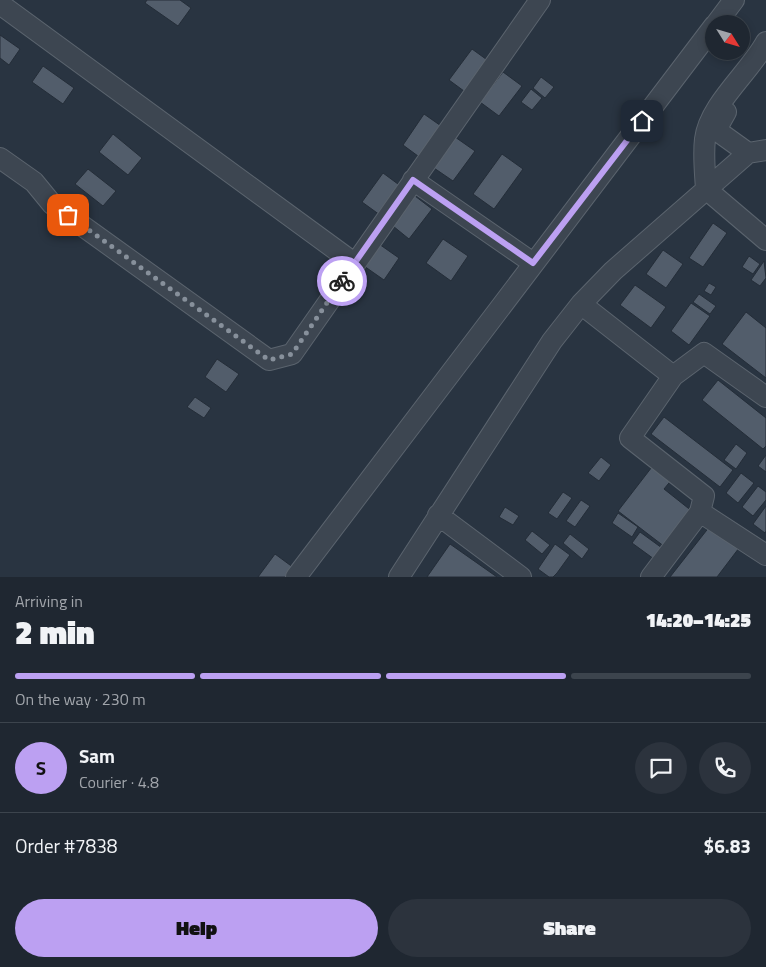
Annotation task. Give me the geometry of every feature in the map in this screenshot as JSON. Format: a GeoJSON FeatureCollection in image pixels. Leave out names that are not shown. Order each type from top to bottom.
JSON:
{"type":"FeatureCollection","features":[{"type":"Feature","properties":{"kind":"street"},"geometry":{"type":"LineString","coordinates":[[0,158],[34,182],[52,204],[269,360],[292,354],[540,0]]}},
{"type":"Feature","properties":{"kind":"street"},"geometry":{"type":"LineString","coordinates":[[723,15],[734,0]]}},
{"type":"Feature","properties":{"kind":"street"},"geometry":{"type":"LineString","coordinates":[[0,4],[354,263]]}},
{"type":"Feature","properties":{"kind":"street"},"geometry":{"type":"LineString","coordinates":[[296,577],[705,38]]}},
{"type":"Feature","properties":{"kind":"street"},"geometry":{"type":"LineString","coordinates":[[766,42],[760,54],[719,104],[704,138],[706,189],[766,240]]}},
{"type":"Feature","properties":{"kind":"street"},"geometry":{"type":"LineString","coordinates":[[399,577],[552,341],[581,304],[613,271],[706,189],[757,152],[716,130],[725,112],[766,61]]}},
{"type":"Feature","properties":{"kind":"street"},"geometry":{"type":"LineString","coordinates":[[413,180],[533,263]]}},
{"type":"Feature","properties":{"kind":"street"},"geometry":{"type":"LineString","coordinates":[[581,304],[673,376]]}},
{"type":"Feature","properties":{"kind":"street"},"geometry":{"type":"LineString","coordinates":[[651,577],[700,512],[704,496],[630,438],[673,376],[704,353],[766,398]]}},
{"type":"Feature","properties":{"kind":"street"},"geometry":{"type":"LineString","coordinates":[[700,512],[766,555]]}},
{"type":"Feature","properties":{"kind":"street"},"geometry":{"type":"LineString","coordinates":[[438,515],[521,577]]}},
{"type":"Feature","properties":{"kind":"building"},"geometry":{"type":"Polygon","coordinates":[[[147,0],[180,0],[191,8],[178,26],[145,3],[147,0]]]}},
{"type":"Feature","properties":{"kind":"building"},"geometry":{"type":"Polygon","coordinates":[[[0,35],[20,49],[9,65],[0,58],[0,35]]]}},
{"type":"Feature","properties":{"kind":"building"},"geometry":{"type":"Polygon","coordinates":[[[472,49],[490,62],[468,94],[449,80],[472,49]]]}},
{"type":"Feature","properties":{"kind":"building"},"geometry":{"type":"Polygon","coordinates":[[[43,66],[74,88],[63,104],[32,82],[43,66]]]}},
{"type":"Feature","properties":{"kind":"building"},"geometry":{"type":"Polygon","coordinates":[[[503,72],[522,86],[499,116],[480,102],[503,72]]]}},
{"type":"Feature","properties":{"kind":"building"},"geometry":{"type":"Polygon","coordinates":[[[541,77],[554,87],[545,98],[533,88],[541,77]]]}},
{"type":"Feature","properties":{"kind":"building"},"geometry":{"type":"Polygon","coordinates":[[[531,89],[542,98],[532,110],[521,102],[531,89]]]}},
{"type":"Feature","properties":{"kind":"building"},"geometry":{"type":"Polygon","coordinates":[[[424,114],[444,128],[422,159],[403,145],[424,114]]]}},
{"type":"Feature","properties":{"kind":"building"},"geometry":{"type":"Polygon","coordinates":[[[113,134],[142,158],[128,175],[99,152],[113,134]]]}},
{"type":"Feature","properties":{"kind":"building"},"geometry":{"type":"Polygon","coordinates":[[[455,137],[475,151],[453,181],[434,168],[455,137]]]}},
{"type":"Feature","properties":{"kind":"building"},"geometry":{"type":"Polygon","coordinates":[[[502,154],[523,169],[494,209],[473,194],[502,154]]]}},
{"type":"Feature","properties":{"kind":"building"},"geometry":{"type":"Polygon","coordinates":[[[88,169],[116,191],[103,206],[75,184],[88,169]]]}},
{"type":"Feature","properties":{"kind":"building"},"geometry":{"type":"Polygon","coordinates":[[[383,173],[402,187],[380,215],[362,202],[383,173]]]}},
{"type":"Feature","properties":{"kind":"building"},"geometry":{"type":"Polygon","coordinates":[[[415,196],[432,209],[409,239],[393,226],[415,196]]]}},
{"type":"Feature","properties":{"kind":"building"},"geometry":{"type":"Polygon","coordinates":[[[713,223],[727,233],[703,267],[689,258],[713,223]]]}},
{"type":"Feature","properties":{"kind":"building"},"geometry":{"type":"Polygon","coordinates":[[[443,239],[468,256],[451,281],[426,263],[443,239]]]}},
{"type":"Feature","properties":{"kind":"building"},"geometry":{"type":"Polygon","coordinates":[[[379,244],[399,258],[384,280],[364,266],[379,244]]]}},
{"type":"Feature","properties":{"kind":"building"},"geometry":{"type":"Polygon","coordinates":[[[663,250],[683,264],[666,288],[646,274],[663,250]]]}},
{"type":"Feature","properties":{"kind":"building"},"geometry":{"type":"Polygon","coordinates":[[[749,256],[760,264],[753,274],[742,267],[749,256]]]}},
{"type":"Feature","properties":{"kind":"building"},"geometry":{"type":"Polygon","coordinates":[[[764,261],[766,278],[760,286],[751,280],[764,261]]]}},
{"type":"Feature","properties":{"kind":"building"},"geometry":{"type":"Polygon","coordinates":[[[709,283],[716,287],[711,295],[704,291],[709,283]]]}},
{"type":"Feature","properties":{"kind":"building"},"geometry":{"type":"Polygon","coordinates":[[[635,285],[666,307],[651,328],[620,305],[635,285]]]}},
{"type":"Feature","properties":{"kind":"building"},"geometry":{"type":"Polygon","coordinates":[[[699,294],[716,306],[710,314],[693,302],[699,294]]]}},
{"type":"Feature","properties":{"kind":"building"},"geometry":{"type":"Polygon","coordinates":[[[691,303],[710,316],[689,345],[671,331],[691,303]]]}},
{"type":"Feature","properties":{"kind":"building"},"geometry":{"type":"Polygon","coordinates":[[[746,312],[766,328],[766,378],[722,344],[746,312]]]}},
{"type":"Feature","properties":{"kind":"building"},"geometry":{"type":"Polygon","coordinates":[[[217,359],[239,374],[226,392],[205,377],[217,359]]]}},
{"type":"Feature","properties":{"kind":"building"},"geometry":{"type":"Polygon","coordinates":[[[718,380],[766,418],[766,446],[763,449],[702,400],[718,380]]]}},
{"type":"Feature","properties":{"kind":"building"},"geometry":{"type":"Polygon","coordinates":[[[195,397],[211,408],[204,418],[187,407],[195,397]]]}},
{"type":"Feature","properties":{"kind":"building"},"geometry":{"type":"Polygon","coordinates":[[[664,417],[733,470],[720,487],[651,434],[664,417]]]}},
{"type":"Feature","properties":{"kind":"building"},"geometry":{"type":"Polygon","coordinates":[[[736,444],[747,453],[736,469],[724,460],[736,444]]]}},
{"type":"Feature","properties":{"kind":"building"},"geometry":{"type":"Polygon","coordinates":[[[766,455],[766,472],[758,466],[766,455]]]}},
{"type":"Feature","properties":{"kind":"building"},"geometry":{"type":"Polygon","coordinates":[[[601,457],[611,465],[599,481],[588,473],[601,457]]]}},
{"type":"Feature","properties":{"kind":"building"},"geometry":{"type":"Polygon","coordinates":[[[655,463],[673,478],[664,489],[693,512],[665,547],[618,511],[655,463]]]}},
{"type":"Feature","properties":{"kind":"building"},"geometry":{"type":"Polygon","coordinates":[[[741,473],[754,483],[738,503],[726,493],[741,473]]]}},
{"type":"Feature","properties":{"kind":"building"},"geometry":{"type":"Polygon","coordinates":[[[758,486],[766,492],[766,500],[753,516],[742,507],[758,486]]]}},
{"type":"Feature","properties":{"kind":"building"},"geometry":{"type":"Polygon","coordinates":[[[563,492],[572,498],[557,519],[548,513],[563,492]]]}},
{"type":"Feature","properties":{"kind":"building"},"geometry":{"type":"Polygon","coordinates":[[[581,500],[590,506],[575,527],[566,521],[581,500]]]}},
{"type":"Feature","properties":{"kind":"building"},"geometry":{"type":"Polygon","coordinates":[[[766,506],[766,531],[765,533],[753,524],[766,506]]]}},
{"type":"Feature","properties":{"kind":"building"},"geometry":{"type":"Polygon","coordinates":[[[505,507],[519,516],[513,525],[499,517],[505,507]]]}},
{"type":"Feature","properties":{"kind":"building"},"geometry":{"type":"Polygon","coordinates":[[[618,513],[638,527],[632,537],[612,523],[618,513]]]}},
{"type":"Feature","properties":{"kind":"building"},"geometry":{"type":"Polygon","coordinates":[[[710,526],[739,548],[717,577],[670,577],[710,526]]]}},
{"type":"Feature","properties":{"kind":"building"},"geometry":{"type":"Polygon","coordinates":[[[532,531],[550,545],[542,554],[525,540],[532,531]]]}},
{"type":"Feature","properties":{"kind":"building"},"geometry":{"type":"Polygon","coordinates":[[[640,532],[662,548],[654,559],[632,543],[640,532]]]}},
{"type":"Feature","properties":{"kind":"building"},"geometry":{"type":"Polygon","coordinates":[[[570,534],[589,549],[582,559],[563,543],[570,534]]]}},
{"type":"Feature","properties":{"kind":"building"},"geometry":{"type":"Polygon","coordinates":[[[450,544],[497,577],[427,577],[450,544]]]}},
{"type":"Feature","properties":{"kind":"building"},"geometry":{"type":"Polygon","coordinates":[[[555,544],[570,555],[557,573],[553,577],[549,577],[538,569],[555,544]]]}},
{"type":"Feature","properties":{"kind":"building"},"geometry":{"type":"Polygon","coordinates":[[[275,554],[294,568],[287,577],[258,577],[275,554]]]}},
{"type":"Feature","properties":{"kind":"way so far"},"geometry":{"type":"LineString","coordinates":[[68,215],[269,360],[292,354],[342,281]]}},
{"type":"Feature","properties":{"kind":"route"},"geometry":{"type":"LineString","coordinates":[[342,281],[413,180],[533,263],[642,121]]}}]}
